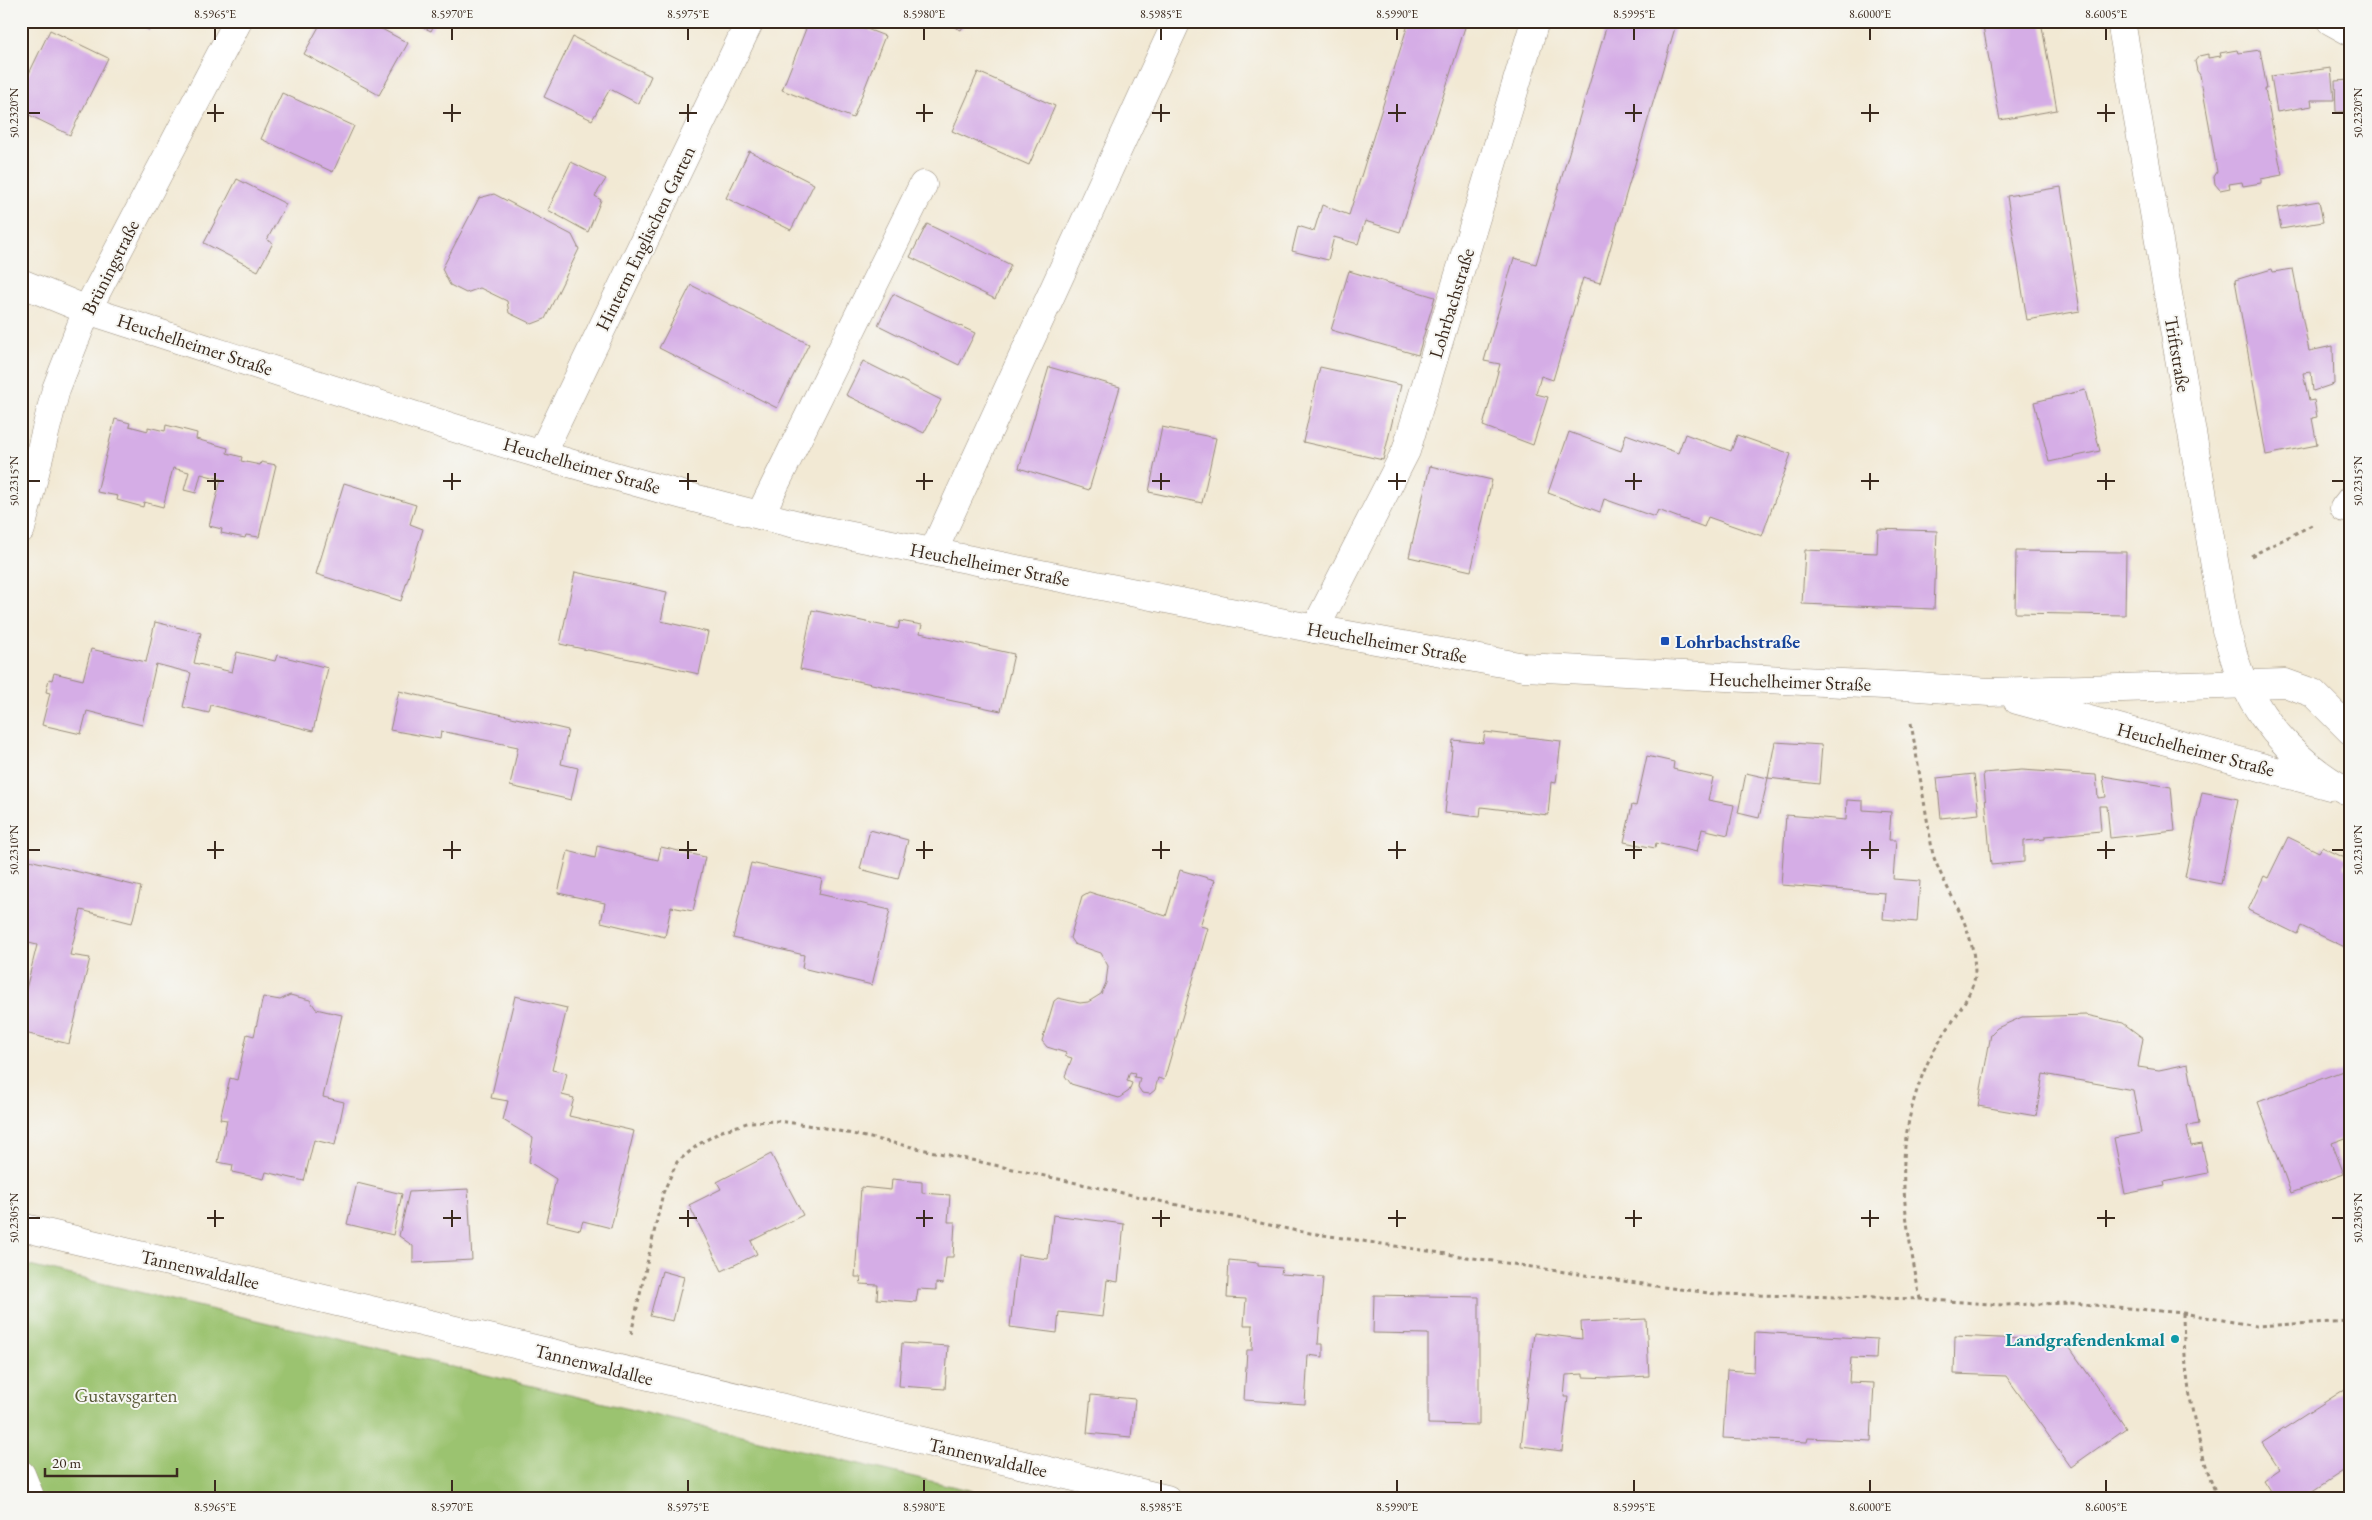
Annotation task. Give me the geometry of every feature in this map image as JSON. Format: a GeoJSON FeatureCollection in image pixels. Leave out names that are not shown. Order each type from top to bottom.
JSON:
{"type":"FeatureCollection","features":[{"type":"Feature","properties":{"kind":"street","name":"Brüningstraße"},"geometry":{"type":"LineString","coordinates":[[21,529],[56,389],[87,310],[238,21]]}},
{"type":"Feature","properties":{"kind":"street","name":"Hinterm Englischen Garten"},"geometry":{"type":"LineString","coordinates":[[541,455],[750,21]]}},
{"type":"Feature","properties":{"kind":"street"},"geometry":{"type":"LineString","coordinates":[[933,552],[1177,21]]}},
{"type":"Feature","properties":{"kind":"street","name":"Lohrbachstraße"},"geometry":{"type":"LineString","coordinates":[[1315,629],[1406,450],[1535,21]]}},
{"type":"Feature","properties":{"kind":"street","name":"Triftstraße"},"geometry":{"type":"LineString","coordinates":[[2121,21],[2224,619],[2244,685]]}},
{"type":"Feature","properties":{"kind":"street"},"geometry":{"type":"LineString","coordinates":[[2331,21],[2351,32]]}},
{"type":"Feature","properties":{"kind":"street"},"geometry":{"type":"LineString","coordinates":[[760,515],[923,185]]}},
{"type":"Feature","properties":{"kind":"street","name":"Heuchelheimer Straße"},"geometry":{"type":"LineString","coordinates":[[21,283],[87,310],[541,455],[760,515],[1315,629],[1524,667],[1989,692],[2285,683],[2313,693],[2351,731]]}},
{"type":"Feature","properties":{"kind":"street","name":"Heuchelheimer Straße"},"geometry":{"type":"LineString","coordinates":[[2244,685],[2274,734],[2326,779],[2348,791]]}},
{"type":"Feature","properties":{"kind":"street","name":"Heuchelheimer Straße"},"geometry":{"type":"LineString","coordinates":[[1989,692],[2348,791]]}},
{"type":"Feature","properties":{"kind":"street","name":"Tannenwaldallee"},"geometry":{"type":"LineString","coordinates":[[21,1227],[1168,1499]]}},
{"type":"Feature","properties":{"kind":"street"},"geometry":{"type":"LineString","coordinates":[[21,1474],[31,1499]]}},
{"type":"Feature","properties":{"kind":"path"},"geometry":{"type":"LineString","coordinates":[[2251,557],[2347,503]]}},
{"type":"Feature","properties":{"kind":"path"},"geometry":{"type":"LineString","coordinates":[[1904,686],[1933,855],[1940,875],[1970,934],[1975,978],[1967,999],[1945,1031],[1928,1061],[1916,1095],[1904,1141],[1902,1182],[1909,1238],[1920,1300]]}},
{"type":"Feature","properties":{"kind":"path"},"geometry":{"type":"LineString","coordinates":[[623,1371],[663,1193],[677,1162],[698,1144],[722,1131],[750,1122],[779,1121],[820,1127],[1049,1179],[1298,1231],[1488,1262],[1717,1294],[1920,1300],[2003,1305],[2071,1303],[2183,1314],[2256,1326],[2351,1321]]}},
{"type":"Feature","properties":{"kind":"path"},"geometry":{"type":"LineString","coordinates":[[2183,1314],[2183,1357],[2188,1396],[2202,1456],[2218,1499]]}},
{"type":"Feature","properties":{"kind":"green space","name":"Gustavsgarten"},"geometry":{"type":"Polygon","coordinates":[[[21,1264],[1006,1499],[21,1499],[21,1264]]]}},
{"type":"Feature","properties":{"kind":"building"},"geometry":{"type":"Polygon","coordinates":[[[130,21],[153,21],[149,30],[130,21]]]}},
{"type":"Feature","properties":{"kind":"building"},"geometry":{"type":"Polygon","coordinates":[[[322,21],[367,21],[408,43],[379,95],[304,54],[322,21]]]}},
{"type":"Feature","properties":{"kind":"building"},"geometry":{"type":"Polygon","coordinates":[[[410,21],[436,21],[431,31],[410,21]]]}},
{"type":"Feature","properties":{"kind":"building"},"geometry":{"type":"Polygon","coordinates":[[[809,21],[846,21],[885,36],[853,118],[782,90],[809,21]]]}},
{"type":"Feature","properties":{"kind":"building"},"geometry":{"type":"Polygon","coordinates":[[[942,21],[966,21],[961,30],[942,21]]]}},
{"type":"Feature","properties":{"kind":"building"},"geometry":{"type":"Polygon","coordinates":[[[1409,21],[1467,21],[1400,232],[1365,221],[1358,244],[1334,237],[1328,260],[1292,251],[1298,226],[1314,231],[1322,205],[1349,215],[1409,21]]]}},
{"type":"Feature","properties":{"kind":"building"},"geometry":{"type":"Polygon","coordinates":[[[1608,21],[1677,21],[1600,283],[1583,278],[1553,380],[1541,376],[1536,394],[1548,397],[1533,445],[1483,426],[1500,364],[1484,361],[1514,258],[1536,264],[1608,21]]]}},
{"type":"Feature","properties":{"kind":"building"},"geometry":{"type":"Polygon","coordinates":[[[1982,21],[2041,21],[2057,110],[2000,120],[1982,21]]]}},
{"type":"Feature","properties":{"kind":"building"},"geometry":{"type":"Polygon","coordinates":[[[50,30],[108,58],[70,135],[21,111],[21,90],[50,30]]]}},
{"type":"Feature","properties":{"kind":"building"},"geometry":{"type":"Polygon","coordinates":[[[573,37],[651,76],[639,104],[610,89],[592,120],[544,97],[573,37]]]}},
{"type":"Feature","properties":{"kind":"building"},"geometry":{"type":"Polygon","coordinates":[[[2237,50],[2238,53],[2260,50],[2267,89],[2265,89],[2282,175],[2261,179],[2261,183],[2243,186],[2242,182],[2229,184],[2230,188],[2220,190],[2215,184],[2214,177],[2217,172],[2200,75],[2195,61],[2199,56],[2208,54],[2208,58],[2221,56],[2220,53],[2237,50]]]}},
{"type":"Feature","properties":{"kind":"building"},"geometry":{"type":"Polygon","coordinates":[[[2331,68],[2334,100],[2311,100],[2312,106],[2277,112],[2271,76],[2331,68]]]}},
{"type":"Feature","properties":{"kind":"building"},"geometry":{"type":"Polygon","coordinates":[[[978,72],[1055,106],[1029,165],[952,131],[978,72]]]}},
{"type":"Feature","properties":{"kind":"building"},"geometry":{"type":"Polygon","coordinates":[[[2351,80],[2351,111],[2336,112],[2335,81],[2351,80]]]}},
{"type":"Feature","properties":{"kind":"building"},"geometry":{"type":"Polygon","coordinates":[[[282,93],[354,126],[333,172],[261,139],[282,93]]]}},
{"type":"Feature","properties":{"kind":"building"},"geometry":{"type":"Polygon","coordinates":[[[749,151],[814,184],[791,230],[726,198],[749,151]]]}},
{"type":"Feature","properties":{"kind":"building"},"geometry":{"type":"Polygon","coordinates":[[[571,162],[606,179],[595,196],[601,200],[588,232],[548,210],[571,162]]]}},
{"type":"Feature","properties":{"kind":"building"},"geometry":{"type":"Polygon","coordinates":[[[237,179],[286,204],[267,240],[273,243],[258,271],[204,243],[237,179]]]}},
{"type":"Feature","properties":{"kind":"building"},"geometry":{"type":"Polygon","coordinates":[[[2061,187],[2080,311],[2027,320],[2007,196],[2061,187]]]}},
{"type":"Feature","properties":{"kind":"building"},"geometry":{"type":"Polygon","coordinates":[[[494,194],[572,235],[579,249],[545,319],[532,324],[509,313],[507,301],[480,288],[466,293],[450,285],[442,269],[479,198],[494,194]]]}},
{"type":"Feature","properties":{"kind":"building"},"geometry":{"type":"Polygon","coordinates":[[[2319,201],[2323,222],[2281,229],[2277,208],[2319,201]]]}},
{"type":"Feature","properties":{"kind":"building"},"geometry":{"type":"Polygon","coordinates":[[[927,224],[1011,265],[995,299],[910,257],[927,224]]]}},
{"type":"Feature","properties":{"kind":"building"},"geometry":{"type":"Polygon","coordinates":[[[2272,269],[2273,272],[2293,269],[2309,351],[2333,346],[2334,384],[2313,391],[2311,372],[2303,373],[2309,401],[2314,400],[2317,417],[2312,418],[2317,445],[2266,455],[2235,280],[2272,269]]]}},
{"type":"Feature","properties":{"kind":"building"},"geometry":{"type":"Polygon","coordinates":[[[1349,271],[1435,297],[1418,355],[1331,330],[1349,271]]]}},
{"type":"Feature","properties":{"kind":"building"},"geometry":{"type":"Polygon","coordinates":[[[691,285],[809,344],[777,408],[659,348],[691,285]]]}},
{"type":"Feature","properties":{"kind":"building"},"geometry":{"type":"Polygon","coordinates":[[[893,294],[975,333],[959,365],[878,325],[893,294]]]}},
{"type":"Feature","properties":{"kind":"building"},"geometry":{"type":"Polygon","coordinates":[[[863,361],[941,400],[924,433],[846,395],[863,361]]]}},
{"type":"Feature","properties":{"kind":"building"},"geometry":{"type":"Polygon","coordinates":[[[1049,367],[1120,387],[1089,490],[1019,468],[1049,367]]]}},
{"type":"Feature","properties":{"kind":"building"},"geometry":{"type":"Polygon","coordinates":[[[1320,367],[1401,385],[1383,460],[1303,442],[1320,367]]]}},
{"type":"Feature","properties":{"kind":"building"},"geometry":{"type":"Polygon","coordinates":[[[2085,390],[2100,451],[2049,462],[2034,402],[2085,390]]]}},
{"type":"Feature","properties":{"kind":"building"},"geometry":{"type":"Polygon","coordinates":[[[115,419],[130,423],[129,426],[148,431],[148,427],[165,431],[166,425],[197,433],[196,439],[228,448],[227,453],[242,457],[241,461],[260,465],[261,462],[276,465],[259,537],[246,535],[245,538],[221,533],[222,529],[209,526],[221,479],[201,474],[196,493],[184,490],[189,472],[173,468],[163,507],[144,502],[143,507],[117,500],[118,496],[97,492],[115,419]]]}},
{"type":"Feature","properties":{"kind":"building"},"geometry":{"type":"Polygon","coordinates":[[[1162,427],[1216,438],[1202,503],[1149,492],[1162,427]]]}},
{"type":"Feature","properties":{"kind":"building"},"geometry":{"type":"Polygon","coordinates":[[[1569,432],[1621,451],[1626,434],[1678,453],[1685,434],[1731,451],[1737,435],[1791,454],[1762,536],[1708,517],[1704,527],[1658,510],[1655,517],[1604,499],[1600,512],[1548,493],[1569,432]]]}},
{"type":"Feature","properties":{"kind":"building"},"geometry":{"type":"Polygon","coordinates":[[[1430,466],[1492,480],[1471,571],[1409,557],[1430,466]]]}},
{"type":"Feature","properties":{"kind":"building"},"geometry":{"type":"Polygon","coordinates":[[[344,483],[416,505],[410,524],[423,529],[401,601],[316,574],[344,483]]]}},
{"type":"Feature","properties":{"kind":"building"},"geometry":{"type":"Polygon","coordinates":[[[1878,529],[1937,531],[1934,609],[1802,604],[1805,550],[1877,553],[1878,529]]]}},
{"type":"Feature","properties":{"kind":"building"},"geometry":{"type":"Polygon","coordinates":[[[2016,551],[2126,552],[2125,615],[2015,613],[2016,551]]]}},
{"type":"Feature","properties":{"kind":"building"},"geometry":{"type":"Polygon","coordinates":[[[575,572],[667,592],[661,621],[708,632],[699,674],[560,644],[575,572]]]}},
{"type":"Feature","properties":{"kind":"building"},"geometry":{"type":"Polygon","coordinates":[[[812,610],[898,629],[900,621],[922,625],[920,633],[1014,654],[1001,711],[800,669],[812,610]]]}},
{"type":"Feature","properties":{"kind":"building"},"geometry":{"type":"Polygon","coordinates":[[[155,622],[201,633],[194,663],[232,672],[237,652],[275,661],[277,655],[328,668],[313,731],[211,705],[209,713],[183,707],[191,673],[156,664],[142,725],[87,711],[81,734],[42,725],[50,693],[46,692],[49,679],[52,680],[54,673],[83,680],[91,649],[146,662],[155,622]]]}},
{"type":"Feature","properties":{"kind":"building"},"geometry":{"type":"Polygon","coordinates":[[[399,691],[568,730],[561,764],[578,768],[571,800],[510,786],[518,747],[441,731],[440,739],[390,730],[399,691]]]}},
{"type":"Feature","properties":{"kind":"building"},"geometry":{"type":"Polygon","coordinates":[[[1485,732],[1561,741],[1556,783],[1551,782],[1548,815],[1481,807],[1480,817],[1445,813],[1453,740],[1483,743],[1485,732]]]}},
{"type":"Feature","properties":{"kind":"building"},"geometry":{"type":"Polygon","coordinates":[[[1775,742],[1822,745],[1819,784],[1768,778],[1775,742]]]}},
{"type":"Feature","properties":{"kind":"building"},"geometry":{"type":"Polygon","coordinates":[[[1647,756],[1674,762],[1673,769],[1713,778],[1708,800],[1734,805],[1728,835],[1702,829],[1697,852],[1656,843],[1655,848],[1624,842],[1632,805],[1636,806],[1647,756]]]}},
{"type":"Feature","properties":{"kind":"building"},"geometry":{"type":"Polygon","coordinates":[[[2022,770],[2096,775],[2098,798],[2106,797],[2103,776],[2171,787],[2175,831],[2110,838],[2107,806],[2099,806],[2101,831],[2045,836],[2045,839],[2024,841],[2024,862],[1991,865],[1983,773],[2022,770]]]}},
{"type":"Feature","properties":{"kind":"building"},"geometry":{"type":"Polygon","coordinates":[[[1746,773],[1768,778],[1759,818],[1738,813],[1746,773]]]}},
{"type":"Feature","properties":{"kind":"building"},"geometry":{"type":"Polygon","coordinates":[[[1974,774],[1979,814],[1941,818],[1937,778],[1974,774]]]}},
{"type":"Feature","properties":{"kind":"building"},"geometry":{"type":"Polygon","coordinates":[[[2202,792],[2238,799],[2221,884],[2185,877],[2202,792]]]}},
{"type":"Feature","properties":{"kind":"building"},"geometry":{"type":"Polygon","coordinates":[[[1847,800],[1863,801],[1863,810],[1891,812],[1889,840],[1896,840],[1893,879],[1920,881],[1917,922],[1883,919],[1885,893],[1781,885],[1786,815],[1846,820],[1847,800]]]}},
{"type":"Feature","properties":{"kind":"building"},"geometry":{"type":"Polygon","coordinates":[[[870,830],[908,840],[898,879],[860,869],[870,830]]]}},
{"type":"Feature","properties":{"kind":"building"},"geometry":{"type":"Polygon","coordinates":[[[2288,837],[2319,852],[2322,847],[2347,859],[2343,867],[2351,870],[2351,950],[2301,926],[2297,934],[2248,910],[2264,876],[2268,878],[2288,837]]]}},
{"type":"Feature","properties":{"kind":"building"},"geometry":{"type":"Polygon","coordinates":[[[597,846],[658,860],[661,847],[705,857],[693,911],[671,907],[665,937],[601,922],[605,903],[558,893],[568,851],[595,858],[597,846]]]}},
{"type":"Feature","properties":{"kind":"building"},"geometry":{"type":"Polygon","coordinates":[[[21,858],[141,887],[132,923],[81,910],[70,955],[90,958],[69,1044],[21,1032],[21,1009],[37,945],[21,941],[21,858]]]}},
{"type":"Feature","properties":{"kind":"building"},"geometry":{"type":"Polygon","coordinates":[[[751,863],[822,879],[819,894],[890,910],[872,985],[802,968],[804,955],[733,938],[751,863]]]}},
{"type":"Feature","properties":{"kind":"building"},"geometry":{"type":"Polygon","coordinates":[[[1180,870],[1215,880],[1200,926],[1208,928],[1164,1080],[1158,1078],[1155,1090],[1150,1094],[1142,1093],[1138,1087],[1140,1078],[1134,1077],[1135,1073],[1130,1072],[1127,1081],[1132,1083],[1129,1091],[1119,1098],[1071,1084],[1065,1076],[1072,1058],[1065,1056],[1066,1053],[1047,1047],[1042,1041],[1054,1001],[1058,998],[1080,1003],[1088,1002],[1101,994],[1106,983],[1108,966],[1101,953],[1074,944],[1070,938],[1082,896],[1089,892],[1166,916],[1180,870]]]}},
{"type":"Feature","properties":{"kind":"building"},"geometry":{"type":"Polygon","coordinates":[[[290,995],[310,1000],[316,1009],[342,1015],[323,1097],[344,1102],[335,1145],[314,1140],[304,1181],[266,1172],[264,1179],[232,1172],[233,1165],[218,1162],[227,1120],[220,1119],[230,1078],[237,1080],[247,1034],[254,1036],[263,997],[280,1000],[290,995]]]}},
{"type":"Feature","properties":{"kind":"building"},"geometry":{"type":"Polygon","coordinates":[[[515,996],[567,1008],[552,1070],[567,1073],[562,1095],[574,1098],[569,1116],[634,1131],[611,1228],[583,1221],[580,1230],[546,1222],[556,1179],[529,1162],[533,1138],[503,1120],[508,1101],[491,1098],[515,996]]]}},
{"type":"Feature","properties":{"kind":"building"},"geometry":{"type":"Polygon","coordinates":[[[2086,1015],[2123,1023],[2143,1038],[2138,1067],[2159,1070],[2188,1064],[2199,1124],[2187,1126],[2191,1146],[2202,1144],[2208,1173],[2164,1182],[2165,1186],[2125,1194],[2114,1138],[2141,1133],[2133,1090],[2043,1074],[2036,1116],[1978,1106],[1991,1034],[1997,1028],[2022,1017],[2086,1015]]]}},
{"type":"Feature","properties":{"kind":"building"},"geometry":{"type":"Polygon","coordinates":[[[2351,1068],[2351,1136],[2332,1143],[2344,1174],[2291,1193],[2258,1102],[2351,1068]]]}},
{"type":"Feature","properties":{"kind":"building"},"geometry":{"type":"Polygon","coordinates":[[[771,1154],[803,1215],[751,1241],[757,1254],[722,1271],[689,1205],[721,1189],[717,1182],[771,1154]]]}},
{"type":"Feature","properties":{"kind":"building"},"geometry":{"type":"Polygon","coordinates":[[[892,1179],[922,1182],[922,1193],[950,1195],[948,1222],[955,1222],[953,1257],[946,1257],[943,1284],[936,1283],[936,1290],[918,1289],[916,1302],[877,1299],[878,1285],[860,1284],[861,1277],[855,1277],[861,1187],[891,1190],[892,1179]]]}},
{"type":"Feature","properties":{"kind":"building"},"geometry":{"type":"Polygon","coordinates":[[[357,1183],[402,1194],[393,1235],[347,1224],[357,1183]]]}},
{"type":"Feature","properties":{"kind":"building"},"geometry":{"type":"Polygon","coordinates":[[[468,1189],[472,1260],[413,1263],[413,1246],[399,1236],[409,1192],[468,1189]]]}},
{"type":"Feature","properties":{"kind":"building"},"geometry":{"type":"Polygon","coordinates":[[[1053,1215],[1124,1224],[1118,1282],[1107,1280],[1103,1317],[1059,1312],[1057,1333],[1010,1327],[1018,1255],[1048,1259],[1053,1215]]]}},
{"type":"Feature","properties":{"kind":"building"},"geometry":{"type":"Polygon","coordinates":[[[1229,1260],[1258,1263],[1258,1266],[1282,1268],[1281,1274],[1323,1277],[1318,1344],[1323,1344],[1323,1357],[1308,1355],[1305,1404],[1244,1400],[1247,1350],[1252,1350],[1253,1325],[1244,1325],[1246,1299],[1227,1298],[1229,1260]]]}},
{"type":"Feature","properties":{"kind":"building"},"geometry":{"type":"Polygon","coordinates":[[[662,1271],[684,1277],[673,1321],[650,1316],[662,1271]]]}},
{"type":"Feature","properties":{"kind":"building"},"geometry":{"type":"Polygon","coordinates":[[[1374,1295],[1479,1297],[1479,1425],[1428,1424],[1428,1334],[1373,1333],[1374,1295]]]}},
{"type":"Feature","properties":{"kind":"building"},"geometry":{"type":"Polygon","coordinates":[[[1646,1319],[1649,1376],[1612,1378],[1583,1377],[1583,1374],[1566,1375],[1564,1397],[1568,1397],[1562,1451],[1521,1446],[1534,1333],[1582,1339],[1581,1322],[1646,1319]]]}},
{"type":"Feature","properties":{"kind":"building"},"geometry":{"type":"Polygon","coordinates":[[[1755,1332],[1877,1339],[1876,1359],[1851,1358],[1849,1382],[1874,1383],[1871,1441],[1808,1438],[1807,1442],[1723,1438],[1727,1370],[1754,1372],[1755,1332]]]}},
{"type":"Feature","properties":{"kind":"building"},"geometry":{"type":"Polygon","coordinates":[[[1955,1336],[2065,1341],[2126,1428],[2071,1467],[2006,1376],[1954,1374],[1955,1336]]]}},
{"type":"Feature","properties":{"kind":"building"},"geometry":{"type":"Polygon","coordinates":[[[902,1343],[948,1346],[945,1389],[899,1386],[902,1343]]]}},
{"type":"Feature","properties":{"kind":"building"},"geometry":{"type":"Polygon","coordinates":[[[2349,1373],[2351,1466],[2300,1499],[2275,1499],[2263,1480],[2279,1469],[2262,1443],[2348,1387],[2349,1373]]]}},
{"type":"Feature","properties":{"kind":"building"},"geometry":{"type":"Polygon","coordinates":[[[1091,1395],[1135,1399],[1131,1437],[1087,1433],[1091,1395]]]}},
{"type":"Feature","properties":{"kind":"place","name":"Lohrbachstraße"},"geometry":{"type":"Point","coordinates":[1665,641]}},
{"type":"Feature","properties":{"kind":"place","name":"Landgrafendenkmal"},"geometry":{"type":"Point","coordinates":[2175,1339]}}]}
